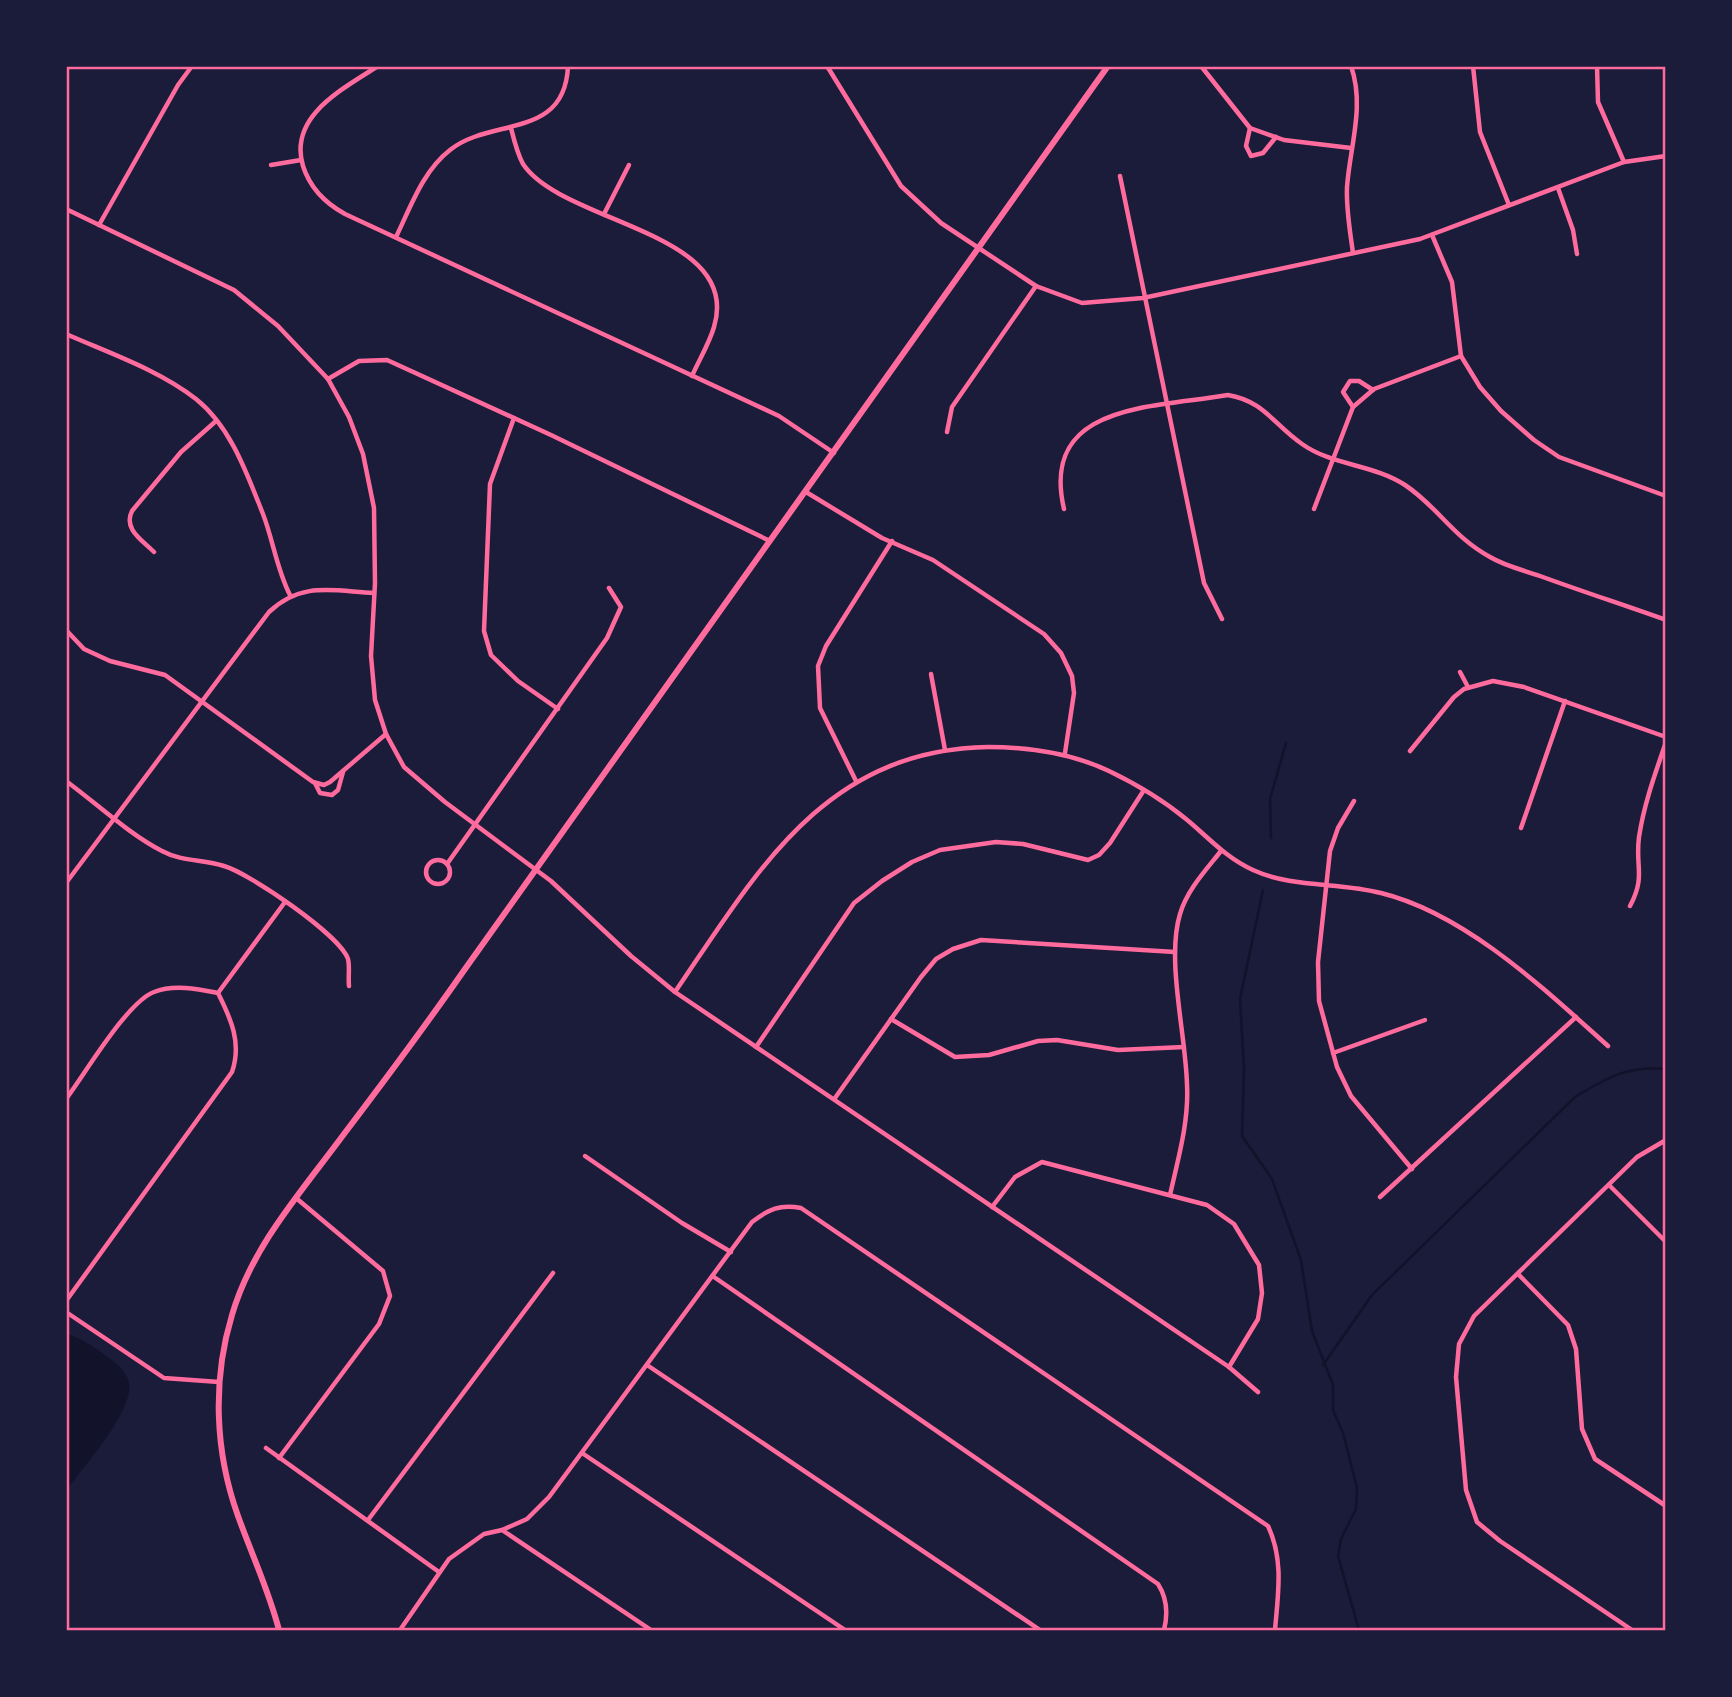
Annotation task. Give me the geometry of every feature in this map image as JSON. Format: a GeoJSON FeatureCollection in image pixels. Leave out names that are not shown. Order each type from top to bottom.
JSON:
{"type":"FeatureCollection","features":[{"type":"Feature","properties":{"kind":"main road"},"geometry":{"type":"LineString","coordinates":[[279,1630],[228,1482],[220,1436],[219,1382],[226,1340],[240,1293],[260,1251],[296,1198],[407,1052],[1108,66]]}},
{"type":"Feature","properties":{"kind":"street"},"geometry":{"type":"LineString","coordinates":[[99,225],[178,85],[192,66]]}},
{"type":"Feature","properties":{"kind":"street"},"geometry":{"type":"LineString","coordinates":[[378,66],[331,96],[304,128],[300,146],[301,160],[307,181],[320,196],[345,214],[779,416],[834,453]]}},
{"type":"Feature","properties":{"kind":"street"},"geometry":{"type":"LineString","coordinates":[[396,237],[431,167],[464,140],[532,122],[552,108],[563,92],[568,66]]}},
{"type":"Feature","properties":{"kind":"street"},"geometry":{"type":"LineString","coordinates":[[827,66],[901,186],[941,223],[1036,286],[1082,303],[1143,298],[1433,235],[1623,162],[1665,156]]}},
{"type":"Feature","properties":{"kind":"street"},"geometry":{"type":"LineString","coordinates":[[1201,66],[1250,128],[1276,137],[1351,148]]}},
{"type":"Feature","properties":{"kind":"street"},"geometry":{"type":"LineString","coordinates":[[1351,66],[1356,87],[1357,110],[1347,207],[1353,253]]}},
{"type":"Feature","properties":{"kind":"street"},"geometry":{"type":"LineString","coordinates":[[1474,66],[1480,132],[1509,205]]}},
{"type":"Feature","properties":{"kind":"street"},"geometry":{"type":"LineString","coordinates":[[1597,66],[1598,102],[1623,162]]}},
{"type":"Feature","properties":{"kind":"street"},"geometry":{"type":"LineString","coordinates":[[511,128],[524,165],[545,185],[695,260],[715,288],[715,326],[692,376]]}},
{"type":"Feature","properties":{"kind":"street"},"geometry":{"type":"LineString","coordinates":[[1250,128],[1247,146],[1251,156],[1263,153],[1276,137]]}},
{"type":"Feature","properties":{"kind":"street"},"geometry":{"type":"LineString","coordinates":[[271,165],[301,160]]}},
{"type":"Feature","properties":{"kind":"street"},"geometry":{"type":"LineString","coordinates":[[604,214],[629,165]]}},
{"type":"Feature","properties":{"kind":"street"},"geometry":{"type":"LineString","coordinates":[[1120,176],[1143,298],[1204,583],[1222,619]]}},
{"type":"Feature","properties":{"kind":"street"},"geometry":{"type":"LineString","coordinates":[[1558,188],[1573,230],[1577,254]]}},
{"type":"Feature","properties":{"kind":"street"},"geometry":{"type":"LineString","coordinates":[[66,209],[234,289],[278,326],[328,379],[349,417],[363,454],[374,508],[371,656],[374,700],[386,734],[410,774],[536,870],[675,992],[1229,1367],[1258,1392]]}},
{"type":"Feature","properties":{"kind":"street"},"geometry":{"type":"LineString","coordinates":[[1433,235],[1452,282],[1461,356],[1480,387],[1501,411],[1546,450],[1665,496]]}},
{"type":"Feature","properties":{"kind":"street"},"geometry":{"type":"LineString","coordinates":[[947,432],[952,407],[1036,286]]}},
{"type":"Feature","properties":{"kind":"street"},"geometry":{"type":"LineString","coordinates":[[66,334],[160,377],[196,400],[216,421],[231,442],[246,472],[290,595]]}},
{"type":"Feature","properties":{"kind":"street"},"geometry":{"type":"LineString","coordinates":[[1314,509],[1330,460],[1353,407],[1373,390],[1461,356]]}},
{"type":"Feature","properties":{"kind":"street"},"geometry":{"type":"LineString","coordinates":[[328,379],[359,361],[387,360],[770,541]]}},
{"type":"Feature","properties":{"kind":"street"},"geometry":{"type":"LineString","coordinates":[[1353,407],[1343,392],[1350,382],[1359,381],[1373,390]]}},
{"type":"Feature","properties":{"kind":"street"},"geometry":{"type":"LineString","coordinates":[[1065,509],[1059,475],[1068,448],[1082,431],[1099,420],[1117,414],[1228,395],[1240,397],[1257,403],[1302,444],[1330,460],[1371,469],[1403,483],[1432,508],[1460,538],[1493,559],[1665,620]]}},
{"type":"Feature","properties":{"kind":"street"},"geometry":{"type":"LineString","coordinates":[[514,418],[490,484],[484,631],[491,655],[518,681],[558,709]]}},
{"type":"Feature","properties":{"kind":"street"},"geometry":{"type":"LineString","coordinates":[[154,552],[131,529],[128,517],[181,452],[216,421]]}},
{"type":"Feature","properties":{"kind":"street"},"geometry":{"type":"LineString","coordinates":[[806,492],[837,513],[933,560],[1034,627],[1061,653],[1072,676],[1074,693],[1065,753]]}},
{"type":"Feature","properties":{"kind":"street"},"geometry":{"type":"LineString","coordinates":[[856,781],[820,708],[818,666],[826,646],[892,541]]}},
{"type":"Feature","properties":{"kind":"street"},"geometry":{"type":"LineString","coordinates":[[447,864],[607,638],[620,613],[618,600],[609,588]]}},
{"type":"Feature","properties":{"kind":"street"},"geometry":{"type":"LineString","coordinates":[[66,883],[269,612],[290,595],[321,589],[374,593]]}},
{"type":"Feature","properties":{"kind":"street"},"geometry":{"type":"LineString","coordinates":[[66,630],[84,649],[110,661],[165,675],[315,783],[320,793],[332,795],[338,790],[343,771]]}},
{"type":"Feature","properties":{"kind":"street"},"geometry":{"type":"LineString","coordinates":[[1460,673],[1468,687]]}},
{"type":"Feature","properties":{"kind":"street"},"geometry":{"type":"LineString","coordinates":[[931,674],[945,750]]}},
{"type":"Feature","properties":{"kind":"street"},"geometry":{"type":"LineString","coordinates":[[1410,751],[1448,703],[1468,687],[1498,681],[1565,701],[1665,740],[1645,803],[1638,841],[1640,887],[1630,906]]}},
{"type":"Feature","properties":{"kind":"street"},"geometry":{"type":"LineString","coordinates":[[1521,828],[1565,701]]}},
{"type":"Feature","properties":{"kind":"street"},"geometry":{"type":"LineString","coordinates":[[315,783],[330,782],[386,734]]}},
{"type":"Feature","properties":{"kind":"street"},"geometry":{"type":"LineString","coordinates":[[675,992],[761,865],[826,802],[856,781],[896,764],[945,750],[1006,747],[1065,753],[1144,789],[1185,818],[1221,851],[1270,877],[1378,892],[1413,902],[1458,928],[1521,971],[1608,1046]]}},
{"type":"Feature","properties":{"kind":"street"},"geometry":{"type":"LineString","coordinates":[[66,780],[161,851],[183,860],[222,865],[245,874],[285,902],[334,939],[348,958],[349,986]]}},
{"type":"Feature","properties":{"kind":"street"},"geometry":{"type":"LineString","coordinates":[[756,1047],[853,903],[882,881],[912,862],[940,850],[996,842],[1023,844],[1088,860],[1099,855],[1110,843],[1144,789]]}},
{"type":"Feature","properties":{"kind":"street"},"geometry":{"type":"LineString","coordinates":[[1354,801],[1334,839],[1318,961],[1319,988],[1333,1053],[1351,1097],[1412,1169]]}},
{"type":"Feature","properties":{"kind":"street"},"geometry":{"type":"LineString","coordinates":[[1170,1195],[1185,1125],[1187,1086],[1175,952],[1180,914],[1186,899],[1221,851]]}},
{"type":"Feature","properties":{"kind":"street"},"geometry":{"type":"LineString","coordinates":[[440,860],[447,864],[450,871],[446,882],[438,884],[430,881],[427,875],[430,864],[440,860]]}},
{"type":"Feature","properties":{"kind":"street"},"geometry":{"type":"LineString","coordinates":[[218,993],[285,902]]}},
{"type":"Feature","properties":{"kind":"street"},"geometry":{"type":"LineString","coordinates":[[835,1098],[936,959],[953,949],[981,940],[1175,952]]}},
{"type":"Feature","properties":{"kind":"street"},"geometry":{"type":"LineString","coordinates":[[66,1099],[134,1005],[152,992],[197,988],[218,993],[229,1014],[238,1049],[232,1072],[66,1301]]}},
{"type":"Feature","properties":{"kind":"street"},"geometry":{"type":"LineString","coordinates":[[1380,1197],[1576,1017]]}},
{"type":"Feature","properties":{"kind":"street"},"geometry":{"type":"LineString","coordinates":[[891,1019],[955,1057],[989,1055],[1048,1041],[1076,1041],[1118,1050],[1184,1047]]}},
{"type":"Feature","properties":{"kind":"street"},"geometry":{"type":"LineString","coordinates":[[1333,1053],[1425,1020]]}},
{"type":"Feature","properties":{"kind":"street"},"geometry":{"type":"LineString","coordinates":[[1632,1630],[1500,1541],[1477,1522],[1470,1507],[1457,1377],[1459,1344],[1475,1316],[1637,1157],[1665,1140]]}},
{"type":"Feature","properties":{"kind":"street"},"geometry":{"type":"LineString","coordinates":[[585,1156],[682,1223],[731,1252]]}},
{"type":"Feature","properties":{"kind":"street"},"geometry":{"type":"LineString","coordinates":[[992,1207],[1015,1177],[1042,1163],[1207,1205],[1234,1224],[1259,1265],[1262,1293],[1258,1319],[1229,1367]]}},
{"type":"Feature","properties":{"kind":"street"},"geometry":{"type":"LineString","coordinates":[[1610,1186],[1665,1242]]}},
{"type":"Feature","properties":{"kind":"street"},"geometry":{"type":"LineString","coordinates":[[279,1458],[379,1324],[390,1296],[383,1271],[296,1198]]}},
{"type":"Feature","properties":{"kind":"street"},"geometry":{"type":"LineString","coordinates":[[400,1630],[439,1572],[465,1544],[484,1534],[502,1530],[527,1519],[549,1497],[752,1222],[769,1209],[783,1206],[801,1208],[1255,1514],[1268,1526],[1276,1544],[1280,1565],[1275,1630]]}},
{"type":"Feature","properties":{"kind":"street"},"geometry":{"type":"LineString","coordinates":[[368,1520],[553,1273]]}},
{"type":"Feature","properties":{"kind":"street"},"geometry":{"type":"LineString","coordinates":[[1518,1275],[1568,1325],[1576,1349],[1582,1429],[1595,1459],[1663,1505],[1665,1497]]}},
{"type":"Feature","properties":{"kind":"street"},"geometry":{"type":"LineString","coordinates":[[713,1277],[1158,1584],[1165,1600],[1167,1616],[1164,1630]]}},
{"type":"Feature","properties":{"kind":"street"},"geometry":{"type":"LineString","coordinates":[[66,1312],[164,1378],[219,1382]]}},
{"type":"Feature","properties":{"kind":"street"},"geometry":{"type":"LineString","coordinates":[[647,1365],[1041,1630]]}},
{"type":"Feature","properties":{"kind":"street"},"geometry":{"type":"LineString","coordinates":[[266,1448],[439,1572]]}},
{"type":"Feature","properties":{"kind":"street"},"geometry":{"type":"LineString","coordinates":[[582,1452],[845,1630]]}},
{"type":"Feature","properties":{"kind":"street"},"geometry":{"type":"LineString","coordinates":[[502,1530],[651,1630]]}},
{"type":"Feature","properties":{"kind":"shaded area"},"geometry":{"type":"Polygon","coordinates":[[[67,1334],[113,1360],[123,1370],[129,1383],[124,1408],[116,1423],[67,1490],[67,1334]]]}},
{"type":"Feature","properties":{"kind":"waterway"},"geometry":{"type":"LineString","coordinates":[[1271,838],[1270,799],[1286,743]]}},
{"type":"Feature","properties":{"kind":"waterway"},"geometry":{"type":"LineString","coordinates":[[1263,890],[1240,999],[1244,1069],[1242,1136],[1272,1179],[1301,1260],[1312,1331],[1333,1385],[1333,1410],[1343,1433],[1357,1488],[1356,1509],[1341,1539],[1338,1556],[1359,1630]]}},
{"type":"Feature","properties":{"kind":"waterway"},"geometry":{"type":"LineString","coordinates":[[1323,1365],[1372,1295],[1575,1097],[1618,1074],[1640,1069],[1666,1069]]}}]}
